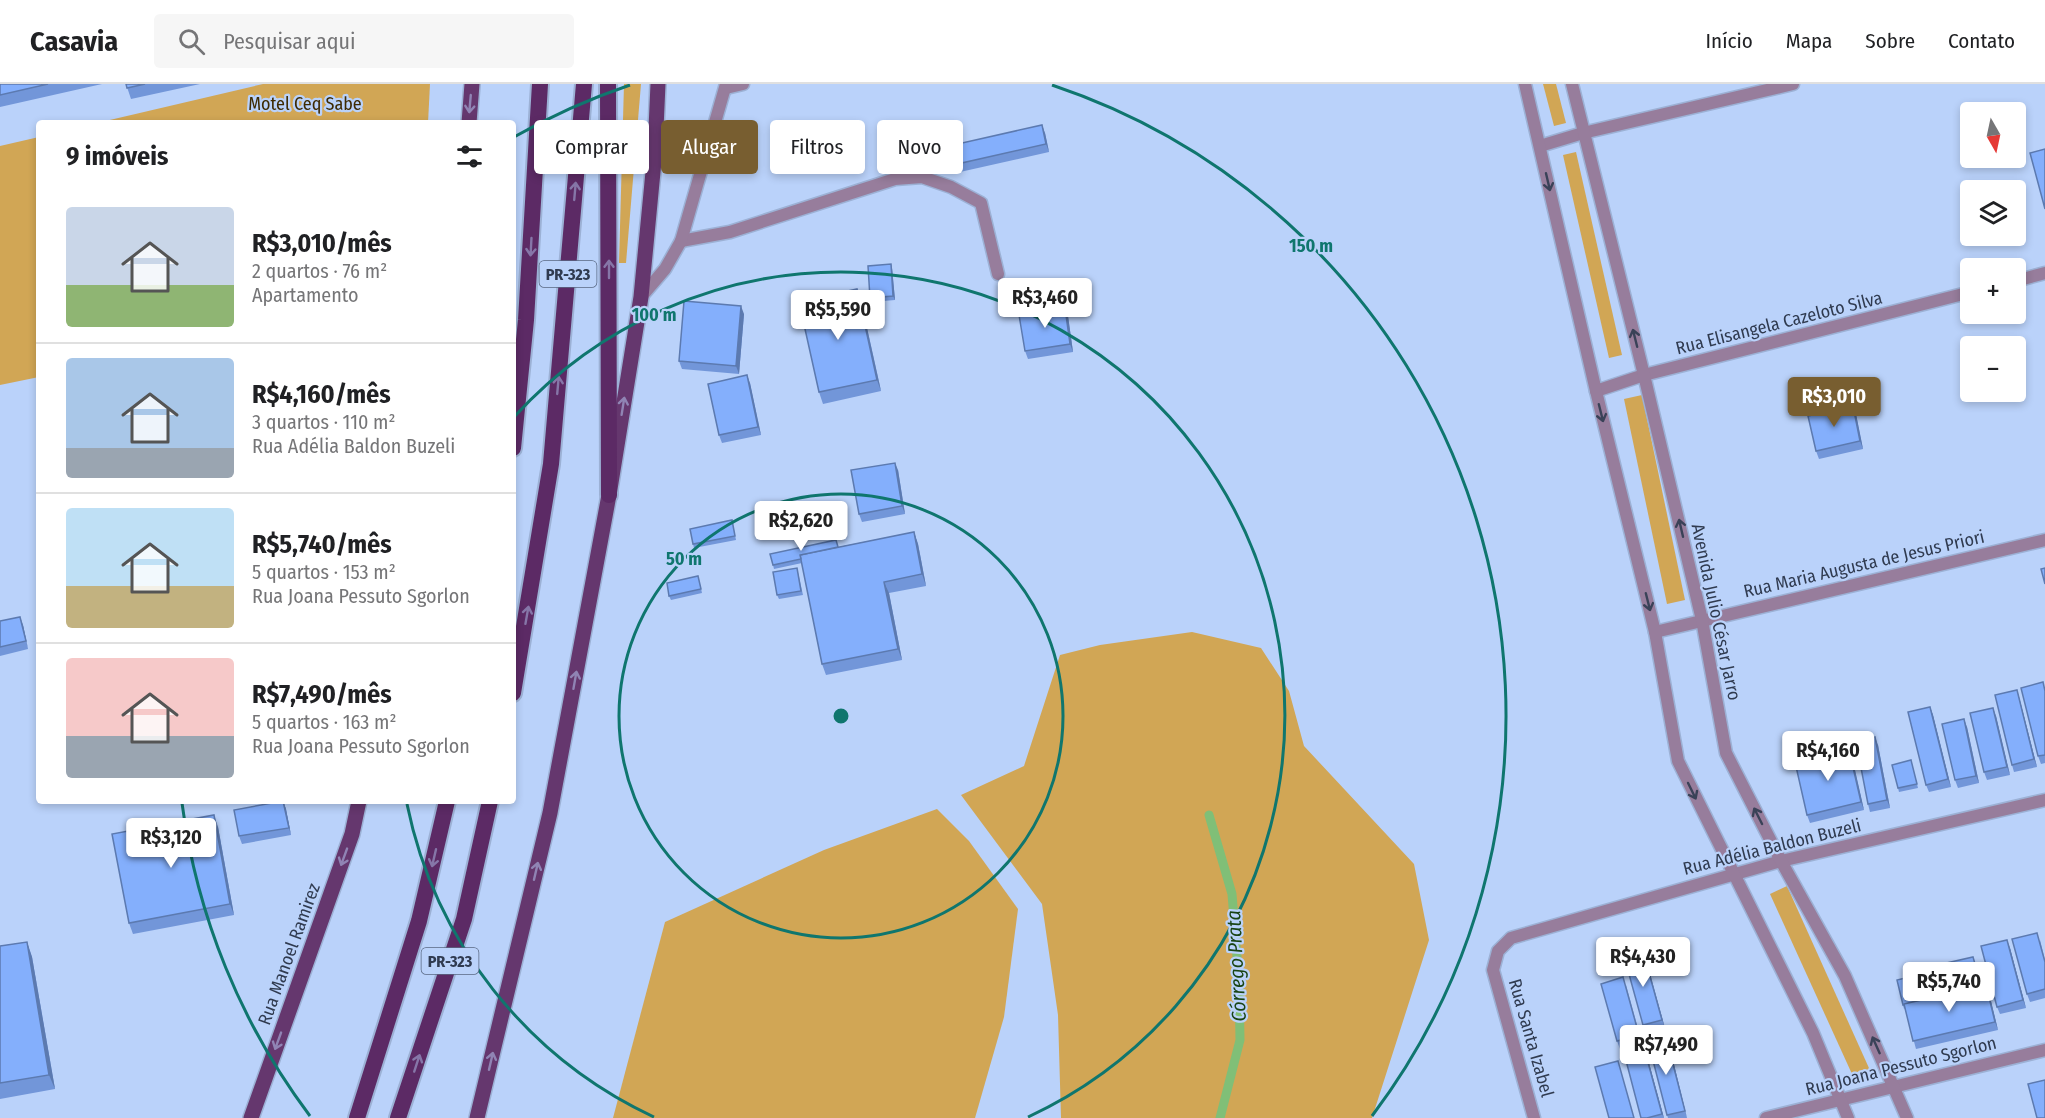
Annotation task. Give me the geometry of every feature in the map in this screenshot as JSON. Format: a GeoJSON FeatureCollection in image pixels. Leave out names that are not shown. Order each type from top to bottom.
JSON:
{"type":"FeatureCollection","features":[{"type":"Feature","properties":{"kind":"highway","name":"PR-323"},"geometry":{"type":"LineString","coordinates":[[516,418],[526,320],[540,84]]}},
{"type":"Feature","properties":{"kind":"highway","name":"PR-323"},"geometry":{"type":"LineString","coordinates":[[516,675],[551,464],[584,84]]}},
{"type":"Feature","properties":{"kind":"highway"},"geometry":{"type":"LineString","coordinates":[[608,84],[609,495]]}},
{"type":"Feature","properties":{"kind":"highway","name":"PR-323"},"geometry":{"type":"LineString","coordinates":[[357,1118],[419,921],[446,804]]}},
{"type":"Feature","properties":{"kind":"highway","name":"PR-323"},"geometry":{"type":"LineString","coordinates":[[398,1118],[464,919],[489,804]]}},
{"type":"Feature","properties":{"kind":"main road"},"geometry":{"type":"LineString","coordinates":[[469,120],[472,84]]}},
{"type":"Feature","properties":{"kind":"main road"},"geometry":{"type":"LineString","coordinates":[[477,1118],[550,813],[609,495],[641,297],[655,151],[658,84]]}},
{"type":"Feature","properties":{"kind":"main road","name":"Rua Manoel Ramirez"},"geometry":{"type":"LineString","coordinates":[[250,1118],[352,834],[358,804]]}},
{"type":"Feature","properties":{"kind":"street"},"geometry":{"type":"LineString","coordinates":[[641,297],[665,269],[681,241],[726,86],[743,84]]}},
{"type":"Feature","properties":{"kind":"street"},"geometry":{"type":"LineString","coordinates":[[1525,84],[1655,632],[1678,761],[1813,1033],[1848,1118]]}},
{"type":"Feature","properties":{"kind":"street","name":"Avenida Julio César Jarro"},"geometry":{"type":"LineString","coordinates":[[1572,84],[1702,620],[1726,753],[1781,861],[1845,976],[1906,1118]]}},
{"type":"Feature","properties":{"kind":"street"},"geometry":{"type":"LineString","coordinates":[[1540,146],[1583,132],[1793,84]]}},
{"type":"Feature","properties":{"kind":"street"},"geometry":{"type":"LineString","coordinates":[[681,241],[730,232],[895,179],[922,177],[951,187],[981,202],[998,274]]}},
{"type":"Feature","properties":{"kind":"street"},"geometry":{"type":"LineString","coordinates":[[2026,278],[2045,273]]}},
{"type":"Feature","properties":{"kind":"street","name":"Rua Elisangela Cazeloto Silva"},"geometry":{"type":"LineString","coordinates":[[1596,391],[1644,375],[1960,295]]}},
{"type":"Feature","properties":{"kind":"street","name":"Rua Maria Augusta de Jesus Priori"},"geometry":{"type":"LineString","coordinates":[[1655,632],[2045,540]]}},
{"type":"Feature","properties":{"kind":"street","name":"Rua Adélia Baldon Buzeli"},"geometry":{"type":"LineString","coordinates":[[1511,938],[1781,861],[2045,800]]}},
{"type":"Feature","properties":{"kind":"street","name":"Rua Santa Izabel"},"geometry":{"type":"LineString","coordinates":[[1511,938],[1498,951],[1493,970],[1534,1118]]}},
{"type":"Feature","properties":{"kind":"street","name":"Rua Joana Pessuto Sgorlon"},"geometry":{"type":"LineString","coordinates":[[1766,1118],[2045,1050]]}},
{"type":"Feature","properties":{"kind":"green space","name":"Motel Ceq Sabe"},"geometry":{"type":"Polygon","coordinates":[[[263,84],[430,84],[428,120],[110,120],[263,84]]]}},
{"type":"Feature","properties":{"kind":"green space"},"geometry":{"type":"Polygon","coordinates":[[[624,84],[641,84],[638,120],[623,120],[624,84]]]}},
{"type":"Feature","properties":{"kind":"green space"},"geometry":{"type":"Polygon","coordinates":[[[1543,84],[1556,84],[1566,123],[1554,126],[1543,84]]]}},
{"type":"Feature","properties":{"kind":"green space"},"geometry":{"type":"Polygon","coordinates":[[[36,138],[36,378],[0,385],[0,146],[36,138]]]}},
{"type":"Feature","properties":{"kind":"green space"},"geometry":{"type":"Polygon","coordinates":[[[1576,152],[1622,355],[1609,358],[1563,155],[1576,152]]]}},
{"type":"Feature","properties":{"kind":"green space"},"geometry":{"type":"Polygon","coordinates":[[[621,174],[633,174],[626,263],[619,263],[621,174]]]}},
{"type":"Feature","properties":{"kind":"green space"},"geometry":{"type":"Polygon","coordinates":[[[1642,395],[1685,600],[1667,604],[1624,399],[1642,395]]]}},
{"type":"Feature","properties":{"kind":"green space"},"geometry":{"type":"Polygon","coordinates":[[[1192,632],[1261,648],[1289,691],[1304,746],[1414,864],[1429,940],[1372,1118],[1061,1118],[1058,1015],[1042,904],[961,795],[1024,766],[1060,655],[1100,645],[1192,632]]]}},
{"type":"Feature","properties":{"kind":"green space"},"geometry":{"type":"Polygon","coordinates":[[[937,809],[969,841],[1018,909],[1004,1017],[975,1118],[613,1118],[665,922],[824,850],[937,809]]]}},
{"type":"Feature","properties":{"kind":"green space"},"geometry":{"type":"Polygon","coordinates":[[[1787,886],[1873,1077],[1857,1085],[1770,894],[1787,886]]]}},
{"type":"Feature","properties":{"kind":"building"},"geometry":{"type":"Polygon","coordinates":[[[0,84],[48,84],[0,95],[0,84]]]}},
{"type":"Feature","properties":{"kind":"building"},"geometry":{"type":"Polygon","coordinates":[[[126,84],[145,84],[127,88],[126,84]]]}},
{"type":"Feature","properties":{"kind":"building"},"geometry":{"type":"Polygon","coordinates":[[[1042,125],[1046,144],[963,163],[963,143],[1042,125]]]}},
{"type":"Feature","properties":{"kind":"building"},"geometry":{"type":"Polygon","coordinates":[[[2045,149],[2045,209],[2030,153],[2045,149]]]}},
{"type":"Feature","properties":{"kind":"building"},"geometry":{"type":"Polygon","coordinates":[[[891,264],[893,296],[870,298],[868,266],[891,264]]]}},
{"type":"Feature","properties":{"kind":"building"},"geometry":{"type":"Polygon","coordinates":[[[857,289],[877,380],[819,392],[799,302],[857,289]]]}},
{"type":"Feature","properties":{"kind":"building"},"geometry":{"type":"Polygon","coordinates":[[[684,301],[741,306],[736,366],[679,361],[684,301]]]}},
{"type":"Feature","properties":{"kind":"building"},"geometry":{"type":"Polygon","coordinates":[[[1065,308],[1070,344],[1025,351],[1019,315],[1065,308]]]}},
{"type":"Feature","properties":{"kind":"building"},"geometry":{"type":"Polygon","coordinates":[[[747,375],[758,427],[719,435],[708,384],[747,375]]]}},
{"type":"Feature","properties":{"kind":"building"},"geometry":{"type":"Polygon","coordinates":[[[1853,406],[1860,441],[1816,451],[1808,416],[1853,406]]]}},
{"type":"Feature","properties":{"kind":"building"},"geometry":{"type":"Polygon","coordinates":[[[895,463],[902,506],[859,514],[851,470],[895,463]]]}},
{"type":"Feature","properties":{"kind":"building"},"geometry":{"type":"Polygon","coordinates":[[[732,520],[735,536],[693,544],[690,529],[732,520]]]}},
{"type":"Feature","properties":{"kind":"building"},"geometry":{"type":"Polygon","coordinates":[[[914,532],[922,574],[884,582],[898,649],[822,664],[800,555],[914,532]]]}},
{"type":"Feature","properties":{"kind":"building"},"geometry":{"type":"Polygon","coordinates":[[[836,540],[838,547],[800,555],[801,559],[773,565],[770,554],[836,540]]]}},
{"type":"Feature","properties":{"kind":"building"},"geometry":{"type":"Polygon","coordinates":[[[797,568],[801,591],[777,595],[773,572],[797,568]]]}},
{"type":"Feature","properties":{"kind":"building"},"geometry":{"type":"Polygon","coordinates":[[[2045,568],[2045,584],[2041,569],[2045,568]]]}},
{"type":"Feature","properties":{"kind":"building"},"geometry":{"type":"Polygon","coordinates":[[[698,576],[701,589],[669,596],[667,583],[698,576]]]}},
{"type":"Feature","properties":{"kind":"building"},"geometry":{"type":"Polygon","coordinates":[[[20,617],[26,641],[0,647],[0,621],[20,617]]]}},
{"type":"Feature","properties":{"kind":"building"},"geometry":{"type":"Polygon","coordinates":[[[2043,682],[2045,755],[2038,756],[2021,688],[2043,682]]]}},
{"type":"Feature","properties":{"kind":"building"},"geometry":{"type":"Polygon","coordinates":[[[2017,690],[2034,759],[2012,765],[1995,695],[2017,690]]]}},
{"type":"Feature","properties":{"kind":"building"},"geometry":{"type":"Polygon","coordinates":[[[1930,707],[1948,779],[1926,785],[1908,712],[1930,707]]]}},
{"type":"Feature","properties":{"kind":"building"},"geometry":{"type":"Polygon","coordinates":[[[1993,708],[2007,767],[1984,772],[1970,713],[1993,708]]]}},
{"type":"Feature","properties":{"kind":"building"},"geometry":{"type":"Polygon","coordinates":[[[1964,719],[1976,776],[1955,780],[1942,724],[1964,719]]]}},
{"type":"Feature","properties":{"kind":"building"},"geometry":{"type":"Polygon","coordinates":[[[1875,737],[1887,800],[1868,804],[1856,742],[1875,737]]]}},
{"type":"Feature","properties":{"kind":"building"},"geometry":{"type":"Polygon","coordinates":[[[1849,750],[1861,802],[1807,815],[1795,762],[1849,750]]]}},
{"type":"Feature","properties":{"kind":"building"},"geometry":{"type":"Polygon","coordinates":[[[1911,760],[1917,784],[1898,788],[1892,765],[1911,760]]]}},
{"type":"Feature","properties":{"kind":"building"},"geometry":{"type":"Polygon","coordinates":[[[267,804],[284,804],[289,828],[239,836],[234,810],[267,804]]]}},
{"type":"Feature","properties":{"kind":"building"},"geometry":{"type":"Polygon","coordinates":[[[214,815],[230,904],[129,923],[112,834],[214,815]]]}},
{"type":"Feature","properties":{"kind":"building"},"geometry":{"type":"Polygon","coordinates":[[[2037,933],[2045,962],[2045,989],[2027,994],[2012,939],[2037,933]]]}},
{"type":"Feature","properties":{"kind":"building"},"geometry":{"type":"Polygon","coordinates":[[[2007,940],[2023,1000],[1997,1007],[1981,946],[2007,940]]]}},
{"type":"Feature","properties":{"kind":"building"},"geometry":{"type":"Polygon","coordinates":[[[27,942],[49,1075],[0,1083],[0,946],[27,942]]]}},
{"type":"Feature","properties":{"kind":"building"},"geometry":{"type":"Polygon","coordinates":[[[1643,951],[1662,1020],[1643,1025],[1624,956],[1643,951]]]}},
{"type":"Feature","properties":{"kind":"building"},"geometry":{"type":"Polygon","coordinates":[[[1973,957],[1980,981],[1939,991],[1933,966],[1973,957]]]}},
{"type":"Feature","properties":{"kind":"building"},"geometry":{"type":"Polygon","coordinates":[[[1930,972],[1936,996],[1903,1005],[1897,980],[1930,972]]]}},
{"type":"Feature","properties":{"kind":"building"},"geometry":{"type":"Polygon","coordinates":[[[1623,977],[1639,1035],[1617,1041],[1601,984],[1623,977]]]}},
{"type":"Feature","properties":{"kind":"building"},"geometry":{"type":"Polygon","coordinates":[[[1986,985],[1995,1022],[1913,1041],[1904,1004],[1986,985]]]}},
{"type":"Feature","properties":{"kind":"building"},"geometry":{"type":"Polygon","coordinates":[[[1666,1037],[1685,1111],[1667,1115],[1648,1041],[1666,1037]]]}},
{"type":"Feature","properties":{"kind":"building"},"geometry":{"type":"Polygon","coordinates":[[[1643,1044],[1662,1114],[1647,1118],[1641,1118],[1623,1049],[1643,1044]]]}},
{"type":"Feature","properties":{"kind":"building"},"geometry":{"type":"Polygon","coordinates":[[[1618,1061],[1634,1118],[1609,1118],[1595,1067],[1618,1061]]]}},
{"type":"Feature","properties":{"kind":"building"},"geometry":{"type":"Polygon","coordinates":[[[2045,1080],[2045,1118],[2037,1118],[2028,1084],[2045,1080]]]}},
{"type":"Feature","properties":{"kind":"waterway","name":"Córrego Prata"},"geometry":{"type":"LineString","coordinates":[[1209,815],[1232,894],[1239,982],[1240,1040],[1220,1118]]}}]}
